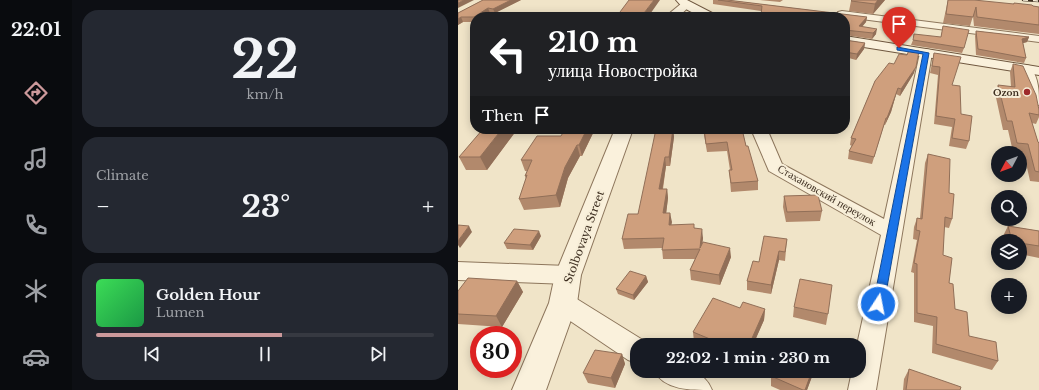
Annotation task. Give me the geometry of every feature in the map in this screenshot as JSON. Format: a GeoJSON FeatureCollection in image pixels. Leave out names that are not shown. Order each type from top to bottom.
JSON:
{"type":"FeatureCollection","features":[{"type":"Feature","properties":{"kind":"street"},"geometry":{"type":"LineString","coordinates":[[676,12],[684,3],[702,12]]}},
{"type":"Feature","properties":{"kind":"street"},"geometry":{"type":"LineString","coordinates":[[850,16],[1039,39]]}},
{"type":"Feature","properties":{"kind":"street"},"geometry":{"type":"LineString","coordinates":[[850,41],[1033,70],[1039,101]]}},
{"type":"Feature","properties":{"kind":"street"},"geometry":{"type":"LineString","coordinates":[[862,390],[926,53]]}},
{"type":"Feature","properties":{"kind":"street","name":"Stolbovaya Street"},"geometry":{"type":"LineString","coordinates":[[529,390],[562,303],[568,275],[622,134]]}},
{"type":"Feature","properties":{"kind":"street","name":"Стахановский переулок"},"geometry":{"type":"LineString","coordinates":[[761,134],[775,167],[892,232]]}},
{"type":"Feature","properties":{"kind":"street"},"geometry":{"type":"LineString","coordinates":[[458,271],[568,275]]}},
{"type":"Feature","properties":{"kind":"street"},"geometry":{"type":"LineString","coordinates":[[562,303],[630,347]]}},
{"type":"Feature","properties":{"kind":"street"},"geometry":{"type":"LineString","coordinates":[[679,378],[698,390]]}},
{"type":"Feature","properties":{"kind":"building"},"geometry":{"type":"Polygon","coordinates":[[[483,0],[511,0],[493,9],[488,8],[482,12],[470,12],[470,17],[461,17],[458,19],[458,13],[483,0]]]}},
{"type":"Feature","properties":{"kind":"building"},"geometry":{"type":"Polygon","coordinates":[[[629,0],[654,0],[645,12],[620,12],[629,0]]]}},
{"type":"Feature","properties":{"kind":"building"},"geometry":{"type":"Polygon","coordinates":[[[718,0],[826,12],[761,12],[762,6],[718,0]]]}},
{"type":"Feature","properties":{"kind":"building"},"geometry":{"type":"Polygon","coordinates":[[[878,0],[875,4],[851,1],[878,0]]]}},
{"type":"Feature","properties":{"kind":"building"},"geometry":{"type":"Polygon","coordinates":[[[948,0],[974,0],[1032,5],[1039,7],[1039,25],[977,17],[976,7],[973,17],[946,14],[948,0]]]}},
{"type":"Feature","properties":{"kind":"building"},"geometry":{"type":"Polygon","coordinates":[[[850,15],[867,17],[859,26],[877,29],[873,33],[850,31],[850,15]]]}},
{"type":"Feature","properties":{"kind":"building"},"geometry":{"type":"Polygon","coordinates":[[[943,26],[969,30],[964,48],[913,40],[914,34],[941,37],[943,26]]]}},
{"type":"Feature","properties":{"kind":"building"},"geometry":{"type":"Polygon","coordinates":[[[976,31],[1029,37],[1022,39],[1026,58],[978,49],[976,31]]]}},
{"type":"Feature","properties":{"kind":"building"},"geometry":{"type":"Polygon","coordinates":[[[850,41],[865,43],[857,54],[850,53],[850,41]]]}},
{"type":"Feature","properties":{"kind":"building"},"geometry":{"type":"Polygon","coordinates":[[[909,50],[919,51],[916,67],[901,89],[898,88],[886,118],[874,157],[849,151],[856,139],[851,138],[875,81],[889,63],[894,64],[899,54],[907,55],[909,50]]]}},
{"type":"Feature","properties":{"kind":"building"},"geometry":{"type":"Polygon","coordinates":[[[934,53],[961,57],[952,85],[960,86],[961,114],[972,116],[969,141],[952,138],[955,119],[936,116],[940,67],[932,66],[934,53]]]}},
{"type":"Feature","properties":{"kind":"building"},"geometry":{"type":"Polygon","coordinates":[[[1013,64],[1023,66],[1036,95],[1039,115],[1029,113],[1039,143],[1039,172],[1035,171],[1028,144],[1017,143],[1012,121],[1007,121],[998,85],[1015,87],[1013,64]]]}},
{"type":"Feature","properties":{"kind":"building"},"geometry":{"type":"Polygon","coordinates":[[[479,134],[498,134],[480,157],[459,157],[479,134]]]}},
{"type":"Feature","properties":{"kind":"building"},"geometry":{"type":"Polygon","coordinates":[[[562,134],[584,134],[565,167],[556,195],[519,199],[527,175],[525,176],[532,160],[521,160],[537,136],[561,136],[562,134]]]}},
{"type":"Feature","properties":{"kind":"building"},"geometry":{"type":"Polygon","coordinates":[[[655,134],[672,134],[669,157],[665,157],[659,189],[667,189],[663,213],[670,213],[669,225],[694,224],[694,228],[702,229],[700,248],[703,242],[730,248],[719,275],[690,270],[700,249],[662,250],[664,238],[622,239],[628,214],[638,214],[655,134]]]}},
{"type":"Feature","properties":{"kind":"building"},"geometry":{"type":"Polygon","coordinates":[[[705,134],[743,134],[758,181],[731,183],[729,170],[732,170],[727,142],[706,144],[705,134]]]}},
{"type":"Feature","properties":{"kind":"building"},"geometry":{"type":"Polygon","coordinates":[[[928,154],[950,159],[949,193],[954,194],[952,219],[945,217],[943,255],[952,258],[949,283],[953,284],[955,309],[967,312],[969,336],[996,342],[998,361],[936,344],[937,317],[917,313],[917,264],[914,263],[920,231],[916,230],[917,218],[922,219],[928,154]]]}},
{"type":"Feature","properties":{"kind":"building"},"geometry":{"type":"Polygon","coordinates":[[[818,195],[822,211],[787,212],[784,196],[818,195]]]}},
{"type":"Feature","properties":{"kind":"building"},"geometry":{"type":"Polygon","coordinates":[[[458,225],[469,226],[458,241],[458,225]]]}},
{"type":"Feature","properties":{"kind":"building"},"geometry":{"type":"Polygon","coordinates":[[[1008,226],[1039,231],[1039,246],[1027,244],[1027,234],[1010,234],[1008,226]]]}},
{"type":"Feature","properties":{"kind":"building"},"geometry":{"type":"Polygon","coordinates":[[[514,229],[539,231],[530,245],[504,243],[514,229]]]}},
{"type":"Feature","properties":{"kind":"building"},"geometry":{"type":"Polygon","coordinates":[[[764,236],[787,239],[785,252],[779,251],[771,285],[747,281],[753,261],[759,262],[764,236]]]}},
{"type":"Feature","properties":{"kind":"building"},"geometry":{"type":"Polygon","coordinates":[[[630,271],[646,276],[633,295],[616,289],[630,271]]]}},
{"type":"Feature","properties":{"kind":"building"},"geometry":{"type":"Polygon","coordinates":[[[468,278],[517,281],[496,316],[458,314],[458,291],[468,278]]]}},
{"type":"Feature","properties":{"kind":"building"},"geometry":{"type":"Polygon","coordinates":[[[800,279],[832,285],[828,314],[794,307],[800,279]]]}},
{"type":"Feature","properties":{"kind":"building"},"geometry":{"type":"Polygon","coordinates":[[[713,298],[740,308],[743,302],[765,309],[752,338],[708,338],[693,332],[713,298]]]}},
{"type":"Feature","properties":{"kind":"building"},"geometry":{"type":"Polygon","coordinates":[[[595,350],[622,354],[611,378],[583,373],[595,350]]]}},
{"type":"Feature","properties":{"kind":"building"},"geometry":{"type":"Polygon","coordinates":[[[909,369],[961,387],[960,390],[906,390],[909,369]]]}},
{"type":"Feature","properties":{"kind":"building"},"geometry":{"type":"Polygon","coordinates":[[[776,378],[809,378],[805,390],[776,378]]]}},
{"type":"Feature","properties":{"kind":"railway"},"geometry":{"type":"LineString","coordinates":[[1023,0],[1039,1]]}},
{"type":"Feature","properties":{"kind":"place","name":"Ozon"},"geometry":{"type":"Point","coordinates":[1027,92]}},
{"type":"Feature","properties":{"kind":"route"},"geometry":{"type":"LineString","coordinates":[[878,304],[926,53],[899,48]]}}]}
